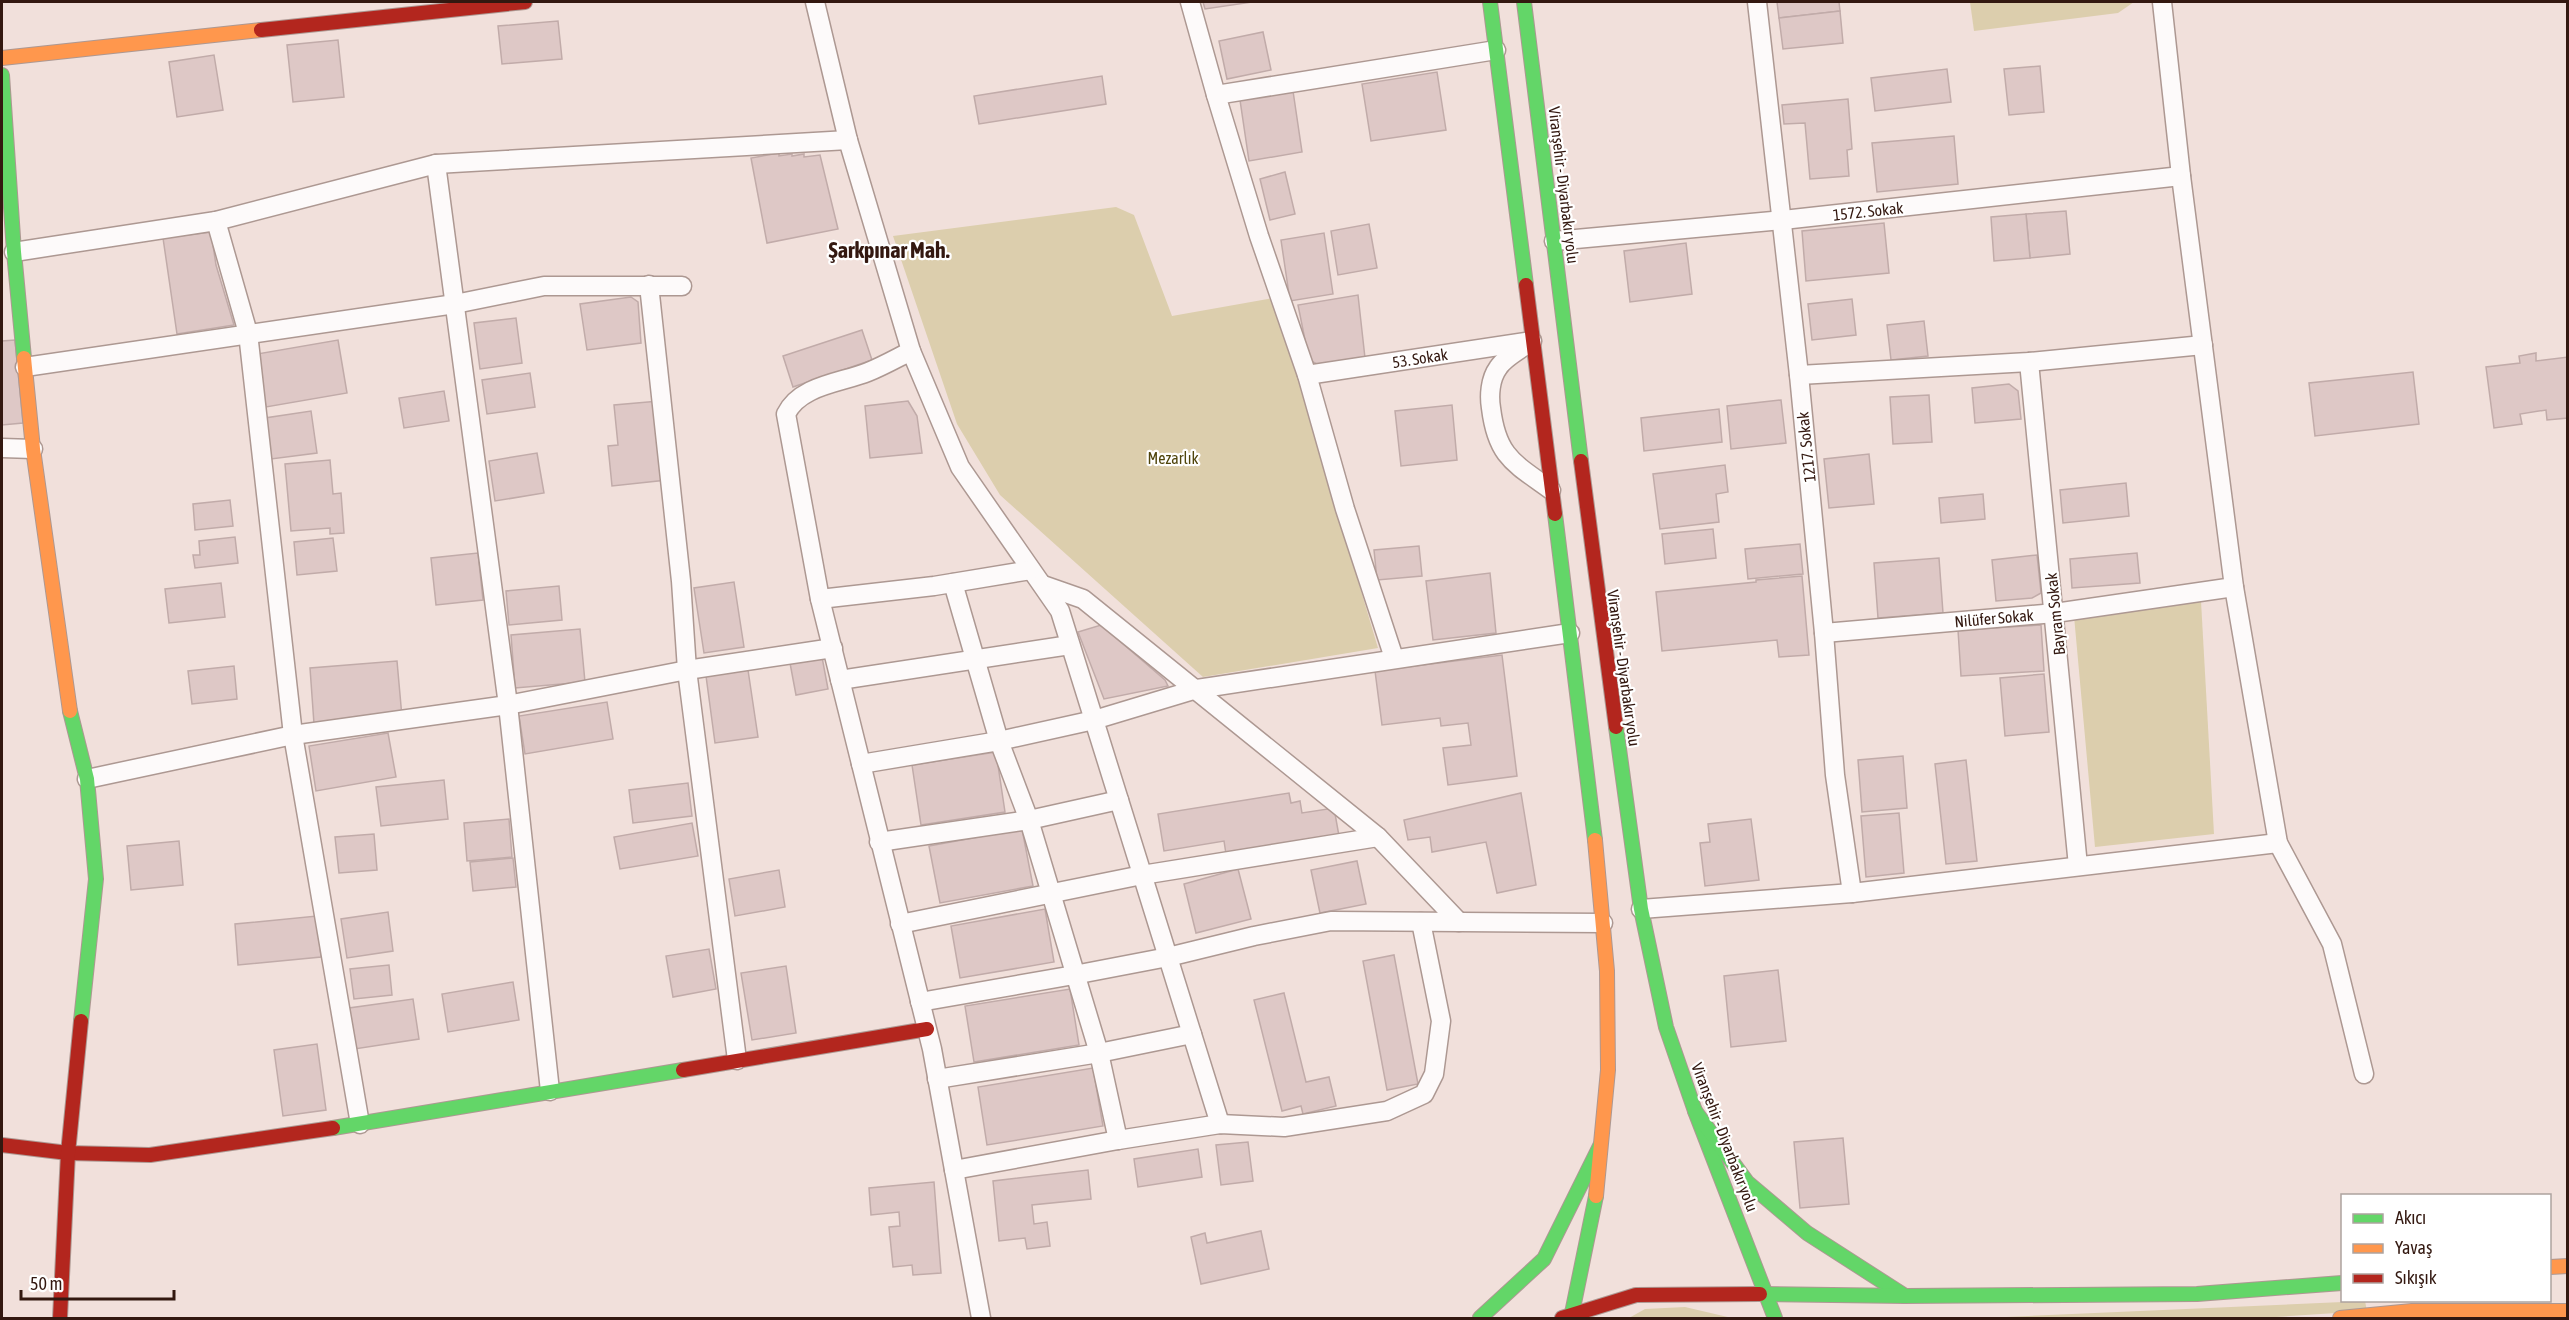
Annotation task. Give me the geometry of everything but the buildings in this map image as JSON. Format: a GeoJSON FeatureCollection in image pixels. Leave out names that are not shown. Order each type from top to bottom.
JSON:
{"type":"FeatureCollection","features":[{"type":"Feature","properties":{"kind":"main road"},"geometry":{"type":"LineString","coordinates":[[2,58],[442,6],[525,2]]}},
{"type":"Feature","properties":{"kind":"main road"},"geometry":{"type":"LineString","coordinates":[[1490,2],[1570,633],[1607,971],[1608,1070],[1595,1202],[1568,1317]]}},
{"type":"Feature","properties":{"kind":"main road","name":"Viranşehir - Diyarbakır yolu"},"geometry":{"type":"LineString","coordinates":[[1524,2],[1607,666],[1641,909],[1666,1027],[1695,1111],[1775,1318]]}},
{"type":"Feature","properties":{"kind":"main road"},"geometry":{"type":"LineString","coordinates":[[2,75],[14,252],[33,448],[70,712],[87,779],[96,879],[68,1153],[60,1318]]}},
{"type":"Feature","properties":{"kind":"main road"},"geometry":{"type":"LineString","coordinates":[[2,1145],[68,1153],[150,1155],[360,1124],[927,1029]]}},
{"type":"Feature","properties":{"kind":"main road"},"geometry":{"type":"LineString","coordinates":[[1695,1111],[1747,1182],[1807,1233],[1905,1296]]}},
{"type":"Feature","properties":{"kind":"main road"},"geometry":{"type":"LineString","coordinates":[[1480,1318],[1544,1259],[1600,1146]]}},
{"type":"Feature","properties":{"kind":"main road"},"geometry":{"type":"LineString","coordinates":[[2551,1267],[2568,1266]]}},
{"type":"Feature","properties":{"kind":"main road"},"geometry":{"type":"LineString","coordinates":[[1568,1317],[1636,1295],[1709,1293],[1905,1296],[2197,1294],[2341,1283]]}},
{"type":"Feature","properties":{"kind":"main road"},"geometry":{"type":"LineString","coordinates":[[2340,1318],[2568,1311]]}},
{"type":"Feature","properties":{"kind":"street"},"geometry":{"type":"LineString","coordinates":[[815,2],[848,140],[911,351],[960,467],[1060,611],[1220,1125]]}},
{"type":"Feature","properties":{"kind":"street"},"geometry":{"type":"LineString","coordinates":[[1190,2],[1259,236],[1307,375],[1345,509],[1394,658]]}},
{"type":"Feature","properties":{"kind":"street","name":"1217. Sokak"},"geometry":{"type":"LineString","coordinates":[[1757,2],[1799,375],[1835,775],[1852,893]]}},
{"type":"Feature","properties":{"kind":"street"},"geometry":{"type":"LineString","coordinates":[[2162,2],[2181,177],[2235,588],[2278,843],[2332,944],[2364,1074]]}},
{"type":"Feature","properties":{"kind":"street"},"geometry":{"type":"LineString","coordinates":[[1216,95],[1496,50]]}},
{"type":"Feature","properties":{"kind":"street"},"geometry":{"type":"LineString","coordinates":[[14,252],[216,221],[436,164],[848,140]]}},
{"type":"Feature","properties":{"kind":"street"},"geometry":{"type":"LineString","coordinates":[[436,164],[508,705],[550,1091]]}},
{"type":"Feature","properties":{"kind":"street","name":"1572. Sokak"},"geometry":{"type":"LineString","coordinates":[[1554,241],[1783,220],[2181,177]]}},
{"type":"Feature","properties":{"kind":"street"},"geometry":{"type":"LineString","coordinates":[[216,221],[248,333],[293,735],[360,1124]]}},
{"type":"Feature","properties":{"kind":"street"},"geometry":{"type":"LineString","coordinates":[[649,285],[681,581],[687,670],[737,1060]]}},
{"type":"Feature","properties":{"kind":"street"},"geometry":{"type":"LineString","coordinates":[[25,367],[455,304],[544,286],[682,286]]}},
{"type":"Feature","properties":{"kind":"street"},"geometry":{"type":"LineString","coordinates":[[1532,341],[1498,368],[1489,394],[1490,404],[1498,444],[1513,462],[1551,490]]}},
{"type":"Feature","properties":{"kind":"street","name":"53. Sokak"},"geometry":{"type":"LineString","coordinates":[[1307,375],[1532,341]]}},
{"type":"Feature","properties":{"kind":"street"},"geometry":{"type":"LineString","coordinates":[[1799,375],[2029,362],[2203,345]]}},
{"type":"Feature","properties":{"kind":"street"},"geometry":{"type":"LineString","coordinates":[[911,351],[868,372],[807,393],[791,404],[786,414],[820,599],[927,1029],[981,1318]]}},
{"type":"Feature","properties":{"kind":"street","name":"Bayram Sokak"},"geometry":{"type":"LineString","coordinates":[[2029,362],[2078,866]]}},
{"type":"Feature","properties":{"kind":"street"},"geometry":{"type":"LineString","coordinates":[[2,448],[33,448]]}},
{"type":"Feature","properties":{"kind":"street"},"geometry":{"type":"LineString","coordinates":[[820,599],[953,583],[1031,570]]}},
{"type":"Feature","properties":{"kind":"street"},"geometry":{"type":"LineString","coordinates":[[953,583],[999,741],[1029,820],[1099,1053],[1118,1140]]}},
{"type":"Feature","properties":{"kind":"street"},"geometry":{"type":"LineString","coordinates":[[1043,585],[1083,598],[1197,689],[1378,837],[1459,922]]}},
{"type":"Feature","properties":{"kind":"street","name":"Nilüfer Sokak"},"geometry":{"type":"LineString","coordinates":[[1824,633],[2055,613],[2235,588]]}},
{"type":"Feature","properties":{"kind":"street"},"geometry":{"type":"LineString","coordinates":[[861,764],[999,741],[1094,720],[1197,689],[1570,633]]}},
{"type":"Feature","properties":{"kind":"street"},"geometry":{"type":"LineString","coordinates":[[840,680],[1070,645]]}},
{"type":"Feature","properties":{"kind":"street"},"geometry":{"type":"LineString","coordinates":[[87,779],[293,735],[508,705],[687,670],[833,648]]}},
{"type":"Feature","properties":{"kind":"street"},"geometry":{"type":"LineString","coordinates":[[879,842],[1029,820],[1119,800]]}},
{"type":"Feature","properties":{"kind":"street"},"geometry":{"type":"LineString","coordinates":[[900,924],[1142,875],[1378,837]]}},
{"type":"Feature","properties":{"kind":"street"},"geometry":{"type":"LineString","coordinates":[[1641,909],[1852,893],[2278,843]]}},
{"type":"Feature","properties":{"kind":"street"},"geometry":{"type":"LineString","coordinates":[[920,1002],[1168,957],[1254,936],[1331,921],[1603,922]]}},
{"type":"Feature","properties":{"kind":"street"},"geometry":{"type":"LineString","coordinates":[[954,1170],[1118,1140],[1220,1125],[1284,1127],[1387,1111],[1424,1094],[1434,1074],[1441,1021],[1421,922]]}},
{"type":"Feature","properties":{"kind":"street"},"geometry":{"type":"LineString","coordinates":[[937,1079],[1099,1053],[1192,1034]]}},
{"type":"Feature","properties":{"kind":"green space"},"geometry":{"type":"Polygon","coordinates":[[[1970,2],[2134,2],[2118,13],[1974,31],[1970,2]]]}},
{"type":"Feature","properties":{"kind":"green space","name":"Mezarlık"},"geometry":{"type":"Polygon","coordinates":[[[1116,207],[1134,215],[1172,316],[1274,298],[1378,648],[1203,677],[1000,495],[957,424],[893,236],[1116,207]]]}},
{"type":"Feature","properties":{"kind":"green space"},"geometry":{"type":"Polygon","coordinates":[[[2201,601],[2214,834],[2095,847],[2074,616],[2201,601]]]}},
{"type":"Feature","properties":{"kind":"green space"},"geometry":{"type":"Polygon","coordinates":[[[2343,1302],[2365,1302],[2367,1311],[2260,1318],[1983,1318],[2343,1302]]]}},
{"type":"Feature","properties":{"kind":"green space"},"geometry":{"type":"Polygon","coordinates":[[[1685,1307],[1732,1318],[1629,1318],[1645,1309],[1685,1307]]]}},
{"type":"Feature","properties":{"kind":"traffic: fast"},"geometry":{"type":"LineString","coordinates":[[1490,2],[1526,285]]}},
{"type":"Feature","properties":{"kind":"traffic: fast"},"geometry":{"type":"LineString","coordinates":[[1524,2],[1581,461]]}},
{"type":"Feature","properties":{"kind":"traffic: fast"},"geometry":{"type":"LineString","coordinates":[[2,75],[24,358]]}},
{"type":"Feature","properties":{"kind":"traffic: fast"},"geometry":{"type":"LineString","coordinates":[[1555,514],[1595,840]]}},
{"type":"Feature","properties":{"kind":"traffic: fast"},"geometry":{"type":"LineString","coordinates":[[70,711],[87,779],[96,879],[81,1021]]}},
{"type":"Feature","properties":{"kind":"traffic: fast"},"geometry":{"type":"LineString","coordinates":[[1616,727],[1641,909],[1666,1027],[1695,1111],[1775,1318]]}},
{"type":"Feature","properties":{"kind":"traffic: fast"},"geometry":{"type":"LineString","coordinates":[[333,1128],[683,1070]]}},
{"type":"Feature","properties":{"kind":"traffic: fast"},"geometry":{"type":"LineString","coordinates":[[1695,1111],[1747,1182],[1807,1233],[1905,1296]]}},
{"type":"Feature","properties":{"kind":"traffic: fast"},"geometry":{"type":"LineString","coordinates":[[1480,1318],[1544,1259],[1600,1146]]}},
{"type":"Feature","properties":{"kind":"traffic: fast"},"geometry":{"type":"LineString","coordinates":[[1571,1318],[1596,1196]]}},
{"type":"Feature","properties":{"kind":"traffic: fast"},"geometry":{"type":"LineString","coordinates":[[1760,1294],[1905,1296],[2197,1294],[2341,1283]]}},
{"type":"Feature","properties":{"kind":"traffic: slow"},"geometry":{"type":"LineString","coordinates":[[2,58],[261,30]]}},
{"type":"Feature","properties":{"kind":"traffic: slow"},"geometry":{"type":"LineString","coordinates":[[24,358],[33,449],[70,711]]}},
{"type":"Feature","properties":{"kind":"traffic: slow"},"geometry":{"type":"LineString","coordinates":[[1595,840],[1607,971],[1608,1070],[1596,1196]]}},
{"type":"Feature","properties":{"kind":"traffic: slow"},"geometry":{"type":"LineString","coordinates":[[2551,1267],[2568,1266]]}},
{"type":"Feature","properties":{"kind":"traffic: slow"},"geometry":{"type":"LineString","coordinates":[[2340,1318],[2412,1311],[2568,1311]]}},
{"type":"Feature","properties":{"kind":"traffic: jam"},"geometry":{"type":"LineString","coordinates":[[261,30],[525,2]]}},
{"type":"Feature","properties":{"kind":"traffic: jam"},"geometry":{"type":"LineString","coordinates":[[1526,285],[1555,514]]}},
{"type":"Feature","properties":{"kind":"traffic: jam"},"geometry":{"type":"LineString","coordinates":[[1581,461],[1616,727]]}},
{"type":"Feature","properties":{"kind":"traffic: jam"},"geometry":{"type":"LineString","coordinates":[[60,1318],[68,1153],[81,1021]]}},
{"type":"Feature","properties":{"kind":"traffic: jam"},"geometry":{"type":"LineString","coordinates":[[683,1070],[927,1029]]}},
{"type":"Feature","properties":{"kind":"traffic: jam"},"geometry":{"type":"LineString","coordinates":[[2,1145],[68,1153],[150,1155],[333,1128]]}},
{"type":"Feature","properties":{"kind":"traffic: jam"},"geometry":{"type":"LineString","coordinates":[[1562,1318],[1636,1295],[1760,1294]]}},
{"type":"Feature","properties":{"kind":"district","name":"Şarkpınar Mah."},"geometry":{"type":"Point","coordinates":[889,250]}}]}
